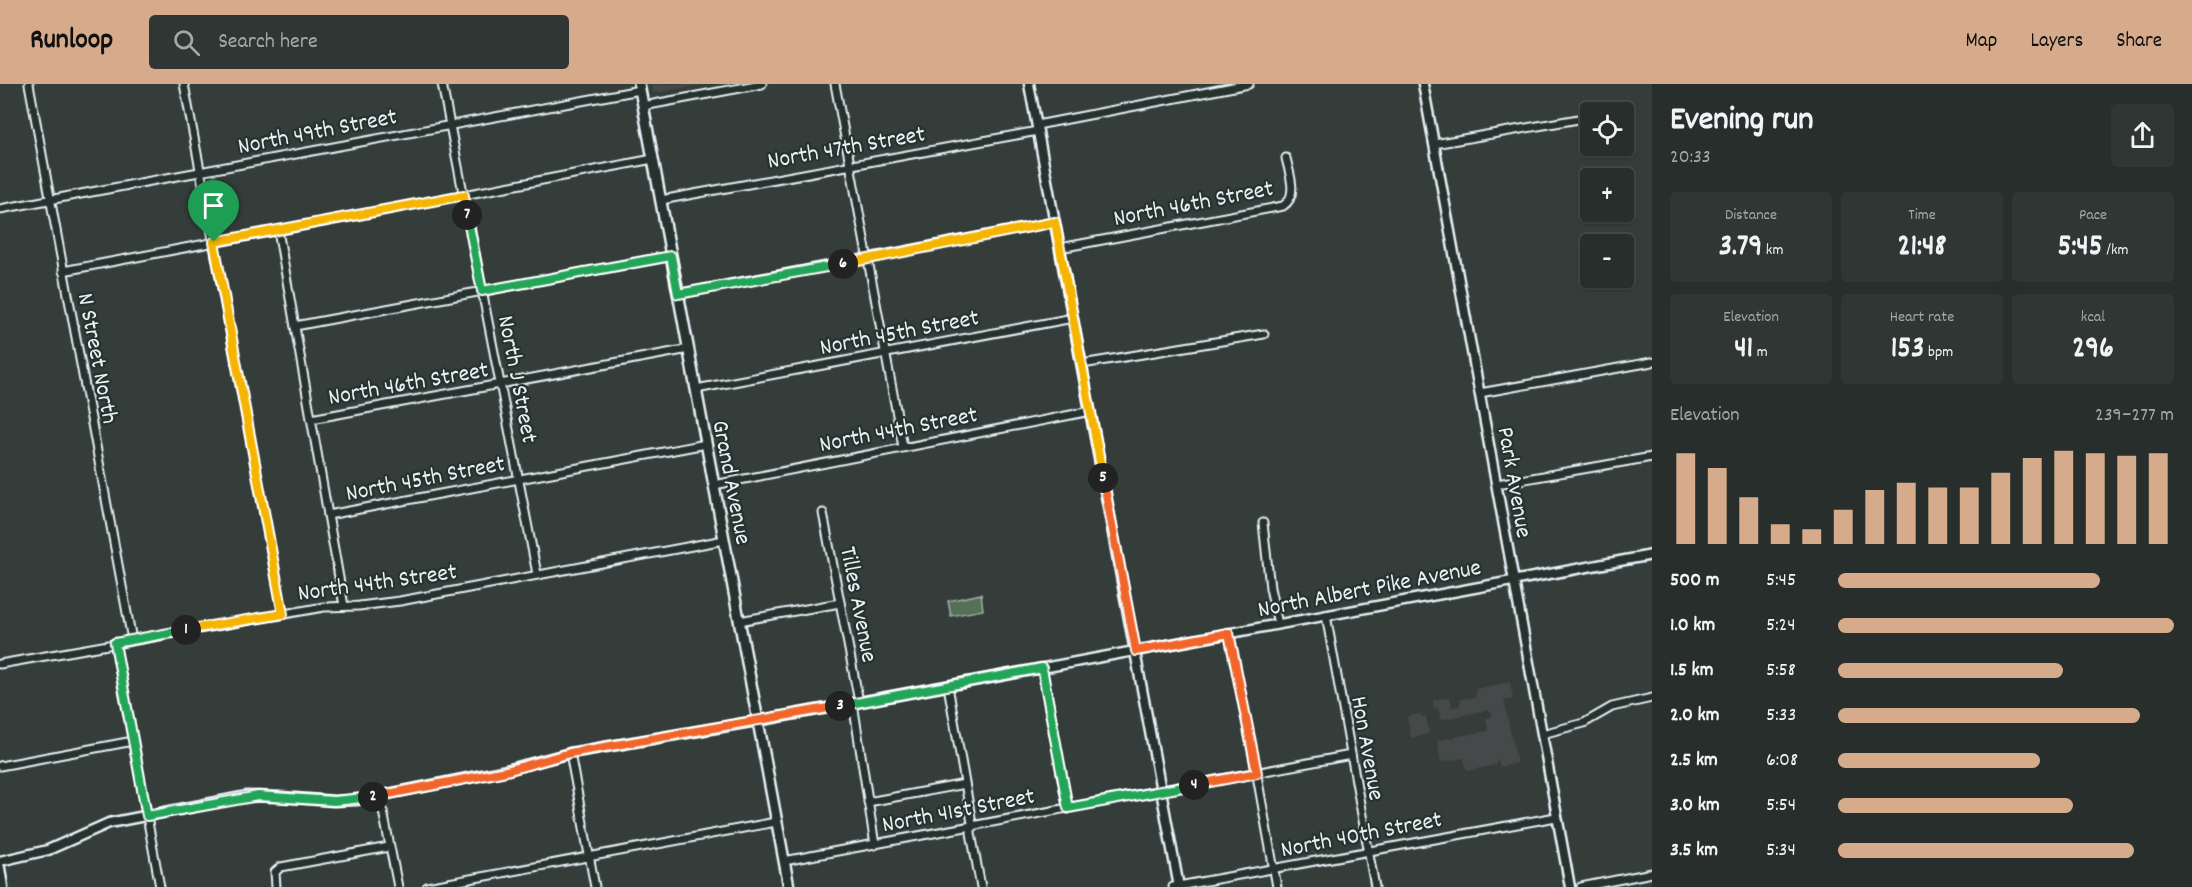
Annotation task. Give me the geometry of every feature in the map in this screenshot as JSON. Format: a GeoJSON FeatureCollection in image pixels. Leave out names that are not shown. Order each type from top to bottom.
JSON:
{"type":"FeatureCollection","features":[{"type":"Feature","properties":{"kind":"main road","name":"Grand Avenue"},"geometry":{"type":"LineString","coordinates":[[640,87],[789,887]]}},
{"type":"Feature","properties":{"kind":"street","name":"N Street North"},"geometry":{"type":"LineString","coordinates":[[29,84],[132,640]]}},
{"type":"Feature","properties":{"kind":"street"},"geometry":{"type":"LineString","coordinates":[[184,84],[283,614]]}},
{"type":"Feature","properties":{"kind":"street","name":"North J Street"},"geometry":{"type":"LineString","coordinates":[[442,84],[537,574]]}},
{"type":"Feature","properties":{"kind":"street"},"geometry":{"type":"LineString","coordinates":[[643,105],[762,84]]}},
{"type":"Feature","properties":{"kind":"street"},"geometry":{"type":"LineString","coordinates":[[835,84],[903,447]]}},
{"type":"Feature","properties":{"kind":"street"},"geometry":{"type":"LineString","coordinates":[[1029,84],[1136,651],[1177,887]]}},
{"type":"Feature","properties":{"kind":"street","name":"North 47th Street"},"geometry":{"type":"LineString","coordinates":[[661,200],[850,165],[1250,84]]}},
{"type":"Feature","properties":{"kind":"street","name":"Park Avenue"},"geometry":{"type":"LineString","coordinates":[[1423,84],[1570,887]]}},
{"type":"Feature","properties":{"kind":"street","name":"North 49th Street"},"geometry":{"type":"LineString","coordinates":[[0,209],[640,87]]}},
{"type":"Feature","properties":{"kind":"street"},"geometry":{"type":"LineString","coordinates":[[1434,144],[1580,119]]}},
{"type":"Feature","properties":{"kind":"street","name":"North 46th Street"},"geometry":{"type":"LineString","coordinates":[[1060,248],[1283,206],[1290,201],[1292,192],[1286,158]]}},
{"type":"Feature","properties":{"kind":"street"},"geometry":{"type":"LineString","coordinates":[[63,271],[653,159]]}},
{"type":"Feature","properties":{"kind":"street"},"geometry":{"type":"LineString","coordinates":[[678,294],[1055,222]]}},
{"type":"Feature","properties":{"kind":"street"},"geometry":{"type":"LineString","coordinates":[[278,230],[344,606]]}},
{"type":"Feature","properties":{"kind":"street"},"geometry":{"type":"LineString","coordinates":[[295,326],[671,256]]}},
{"type":"Feature","properties":{"kind":"street","name":"North 45th Street"},"geometry":{"type":"LineString","coordinates":[[696,389],[1073,318]]}},
{"type":"Feature","properties":{"kind":"street"},"geometry":{"type":"LineString","coordinates":[[1082,364],[1264,334]]}},
{"type":"Feature","properties":{"kind":"street","name":"North 46th Street"},"geometry":{"type":"LineString","coordinates":[[311,419],[688,350]]}},
{"type":"Feature","properties":{"kind":"street"},"geometry":{"type":"LineString","coordinates":[[1480,393],[1652,363]]}},
{"type":"Feature","properties":{"kind":"street","name":"North 44th Street"},"geometry":{"type":"LineString","coordinates":[[714,485],[1091,411]]}},
{"type":"Feature","properties":{"kind":"street","name":"North 45th Street"},"geometry":{"type":"LineString","coordinates":[[328,515],[706,444]]}},
{"type":"Feature","properties":{"kind":"street"},"geometry":{"type":"LineString","coordinates":[[1497,484],[1652,457]]}},
{"type":"Feature","properties":{"kind":"street","name":"Tilles Avenue"},"geometry":{"type":"LineString","coordinates":[[824,513],[856,703],[875,844]]}},
{"type":"Feature","properties":{"kind":"street"},"geometry":{"type":"LineString","coordinates":[[1263,523],[1270,588],[1278,624]]}},
{"type":"Feature","properties":{"kind":"street","name":"North 44th Street"},"geometry":{"type":"LineString","coordinates":[[0,664],[324,607],[400,601],[724,540]]}},
{"type":"Feature","properties":{"kind":"street","name":"North Albert Pike Avenue"},"geometry":{"type":"LineString","coordinates":[[0,861],[48,850],[99,826],[247,796],[334,801],[380,796],[506,771],[570,753],[856,703],[1652,555]]}},
{"type":"Feature","properties":{"kind":"street"},"geometry":{"type":"LineString","coordinates":[[739,621],[840,603]]}},
{"type":"Feature","properties":{"kind":"street","name":"Hon Avenue"},"geometry":{"type":"LineString","coordinates":[[1326,615],[1375,887]]}},
{"type":"Feature","properties":{"kind":"street"},"geometry":{"type":"LineString","coordinates":[[1229,633],[1277,887]]}},
{"type":"Feature","properties":{"kind":"street"},"geometry":{"type":"LineString","coordinates":[[115,643],[160,887]]}},
{"type":"Feature","properties":{"kind":"street"},"geometry":{"type":"LineString","coordinates":[[1042,668],[1068,808]]}},
{"type":"Feature","properties":{"kind":"street"},"geometry":{"type":"LineString","coordinates":[[948,686],[981,887]]}},
{"type":"Feature","properties":{"kind":"street"},"geometry":{"type":"LineString","coordinates":[[1542,734],[1584,723],[1612,706],[1652,698]]}},
{"type":"Feature","properties":{"kind":"street"},"geometry":{"type":"LineString","coordinates":[[0,766],[133,741]]}},
{"type":"Feature","properties":{"kind":"street"},"geometry":{"type":"LineString","coordinates":[[570,753],[595,887]]}},
{"type":"Feature","properties":{"kind":"street","name":"North 41st Street"},"geometry":{"type":"LineString","coordinates":[[784,861],[1351,755]]}},
{"type":"Feature","properties":{"kind":"street"},"geometry":{"type":"LineString","coordinates":[[868,802],[965,784]]}},
{"type":"Feature","properties":{"kind":"street"},"geometry":{"type":"LineString","coordinates":[[380,796],[398,887]]}},
{"type":"Feature","properties":{"kind":"street","name":"North 40th Street"},"geometry":{"type":"LineString","coordinates":[[1177,887],[1556,817]]}},
{"type":"Feature","properties":{"kind":"street"},"geometry":{"type":"LineString","coordinates":[[427,887],[776,822]]}},
{"type":"Feature","properties":{"kind":"street"},"geometry":{"type":"LineString","coordinates":[[276,887],[275,872],[281,867],[389,846]]}},
{"type":"Feature","properties":{"kind":"street"},"geometry":{"type":"LineString","coordinates":[[0,868],[3,887]]}},
{"type":"Feature","properties":{"kind":"street"},"geometry":{"type":"LineString","coordinates":[[1581,887],[1652,873]]}},
{"type":"Feature","properties":{"kind":"shaded area"},"geometry":{"type":"Polygon","coordinates":[[[651,84],[707,84],[653,93],[651,84]]]}},
{"type":"Feature","properties":{"kind":"shaded area"},"geometry":{"type":"Polygon","coordinates":[[[1510,682],[1513,699],[1504,701],[1517,763],[1500,767],[1497,758],[1496,765],[1467,771],[1464,758],[1441,762],[1437,740],[1488,731],[1486,718],[1492,717],[1492,713],[1487,710],[1441,720],[1438,708],[1434,708],[1433,700],[1450,697],[1452,707],[1460,706],[1460,699],[1476,697],[1475,689],[1510,682]]]}},
{"type":"Feature","properties":{"kind":"shaded area"},"geometry":{"type":"Polygon","coordinates":[[[1421,714],[1422,717],[1426,716],[1429,734],[1411,738],[1407,716],[1421,714]]]}},
{"type":"Feature","properties":{"kind":"green space"},"geometry":{"type":"Polygon","coordinates":[[[981,594],[983,610],[951,616],[948,601],[981,594]]]}},
{"type":"Feature","properties":{"kind":"route"},"geometry":{"type":"LineString","coordinates":[[464,195],[482,291],[671,256],[678,294],[1055,222],[1136,651],[1229,633],[1257,773],[1068,808],[1042,668],[570,753],[506,771],[358,800],[334,801],[247,796],[147,816],[115,643],[283,614],[214,242],[464,195]]}}]}
